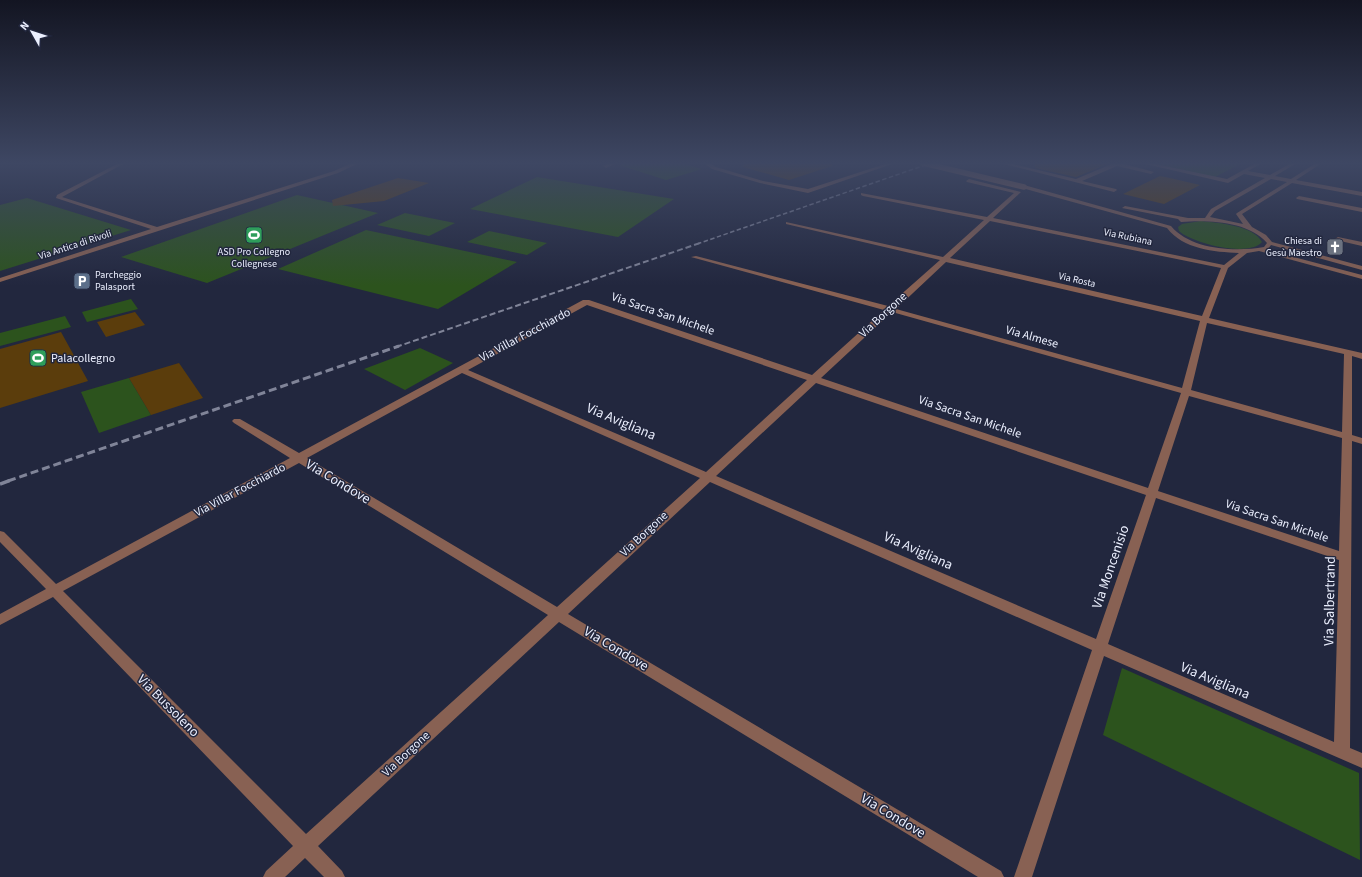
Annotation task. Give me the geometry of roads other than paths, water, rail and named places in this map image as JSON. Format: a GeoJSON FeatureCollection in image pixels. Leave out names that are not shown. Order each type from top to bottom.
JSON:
{"type":"FeatureCollection","features":[{"type":"Feature","properties":{"kind":"street","name":"Via Antica di Rivoli"},"geometry":{"type":"LineString","coordinates":[[78,204],[156,229]]}},
{"type":"Feature","properties":{"kind":"street","name":"Via Antica di Rivoli"},"geometry":{"type":"LineString","coordinates":[[0,280],[235,204]]}},
{"type":"Feature","properties":{"kind":"street","name":"Via Rubiana"},"geometry":{"type":"LineString","coordinates":[[915,204],[1224,267]]}},
{"type":"Feature","properties":{"kind":"street","name":"Via Borgone"},"geometry":{"type":"LineString","coordinates":[[272,877],[1005,204]]}},
{"type":"Feature","properties":{"kind":"street"},"geometry":{"type":"LineString","coordinates":[[1083,204],[1169,227],[1171,232],[1179,237],[1210,248],[1245,251],[1261,250],[1362,277]]}},
{"type":"Feature","properties":{"kind":"street"},"geometry":{"type":"LineString","coordinates":[[1100,204],[1186,219],[1210,220],[1229,223],[1250,229],[1266,237],[1270,243],[1362,268]]}},
{"type":"Feature","properties":{"kind":"street"},"geometry":{"type":"LineString","coordinates":[[1210,220],[1207,217],[1213,210],[1224,204]]}},
{"type":"Feature","properties":{"kind":"street"},"geometry":{"type":"LineString","coordinates":[[1250,229],[1239,214],[1255,204]]}},
{"type":"Feature","properties":{"kind":"street"},"geometry":{"type":"LineString","coordinates":[[1330,204],[1362,210]]}},
{"type":"Feature","properties":{"kind":"street"},"geometry":{"type":"LineString","coordinates":[[1169,227],[1175,222],[1186,219]]}},
{"type":"Feature","properties":{"kind":"street","name":"Via Rosta"},"geometry":{"type":"LineString","coordinates":[[788,223],[1362,356]]}},
{"type":"Feature","properties":{"kind":"street"},"geometry":{"type":"LineString","coordinates":[[1338,239],[1362,244]]}},
{"type":"Feature","properties":{"kind":"street"},"geometry":{"type":"LineString","coordinates":[[1261,250],[1270,243]]}},
{"type":"Feature","properties":{"kind":"street"},"geometry":{"type":"LineString","coordinates":[[1210,248],[1216,259],[1224,267],[1232,263],[1237,256],[1245,251]]}},
{"type":"Feature","properties":{"kind":"street","name":"Via Almese"},"geometry":{"type":"LineString","coordinates":[[694,257],[889,309],[1362,441]]}},
{"type":"Feature","properties":{"kind":"street","name":"Via Moncenisio"},"geometry":{"type":"LineString","coordinates":[[1023,877],[1186,392],[1204,320],[1224,267]]}},
{"type":"Feature","properties":{"kind":"street","name":"Via Villar Focchiardo"},"geometry":{"type":"LineString","coordinates":[[0,620],[586,302]]}},
{"type":"Feature","properties":{"kind":"street","name":"Via Sacra San Michele"},"geometry":{"type":"LineString","coordinates":[[586,302],[1345,558]]}},
{"type":"Feature","properties":{"kind":"street","name":"Via Salbertrand"},"geometry":{"type":"LineString","coordinates":[[1342,752],[1348,353]]}},
{"type":"Feature","properties":{"kind":"street","name":"Via Avigliana"},"geometry":{"type":"LineString","coordinates":[[462,370],[1362,761]]}},
{"type":"Feature","properties":{"kind":"street","name":"Via Condove"},"geometry":{"type":"LineString","coordinates":[[237,421],[995,877]]}},
{"type":"Feature","properties":{"kind":"street","name":"Via Bussoleno"},"geometry":{"type":"LineString","coordinates":[[0,535],[336,877]]}},
{"type":"Feature","properties":{"kind":"railway"},"geometry":{"type":"LineString","coordinates":[[697,244],[813,204]]}},
{"type":"Feature","properties":{"kind":"railway"},"geometry":{"type":"LineString","coordinates":[[396,347],[700,243]]}},
{"type":"Feature","properties":{"kind":"railway"},"geometry":{"type":"LineString","coordinates":[[8,481],[399,346]]}},
{"type":"Feature","properties":{"kind":"railway"},"geometry":{"type":"LineString","coordinates":[[0,484],[11,480]]}},
{"type":"Feature","properties":{"kind":"place","name":"ASD Pro Collegno Collegnese"},"geometry":{"type":"Point","coordinates":[254,235]}},
{"type":"Feature","properties":{"kind":"place","name":"Chiesa di Gesù Maestro"},"geometry":{"type":"Point","coordinates":[1335,247]}},
{"type":"Feature","properties":{"kind":"place","name":"Parcheggio Palasport"},"geometry":{"type":"Point","coordinates":[82,281]}},
{"type":"Feature","properties":{"kind":"place","name":"Palacollegno"},"geometry":{"type":"Point","coordinates":[38,358]}}]}
